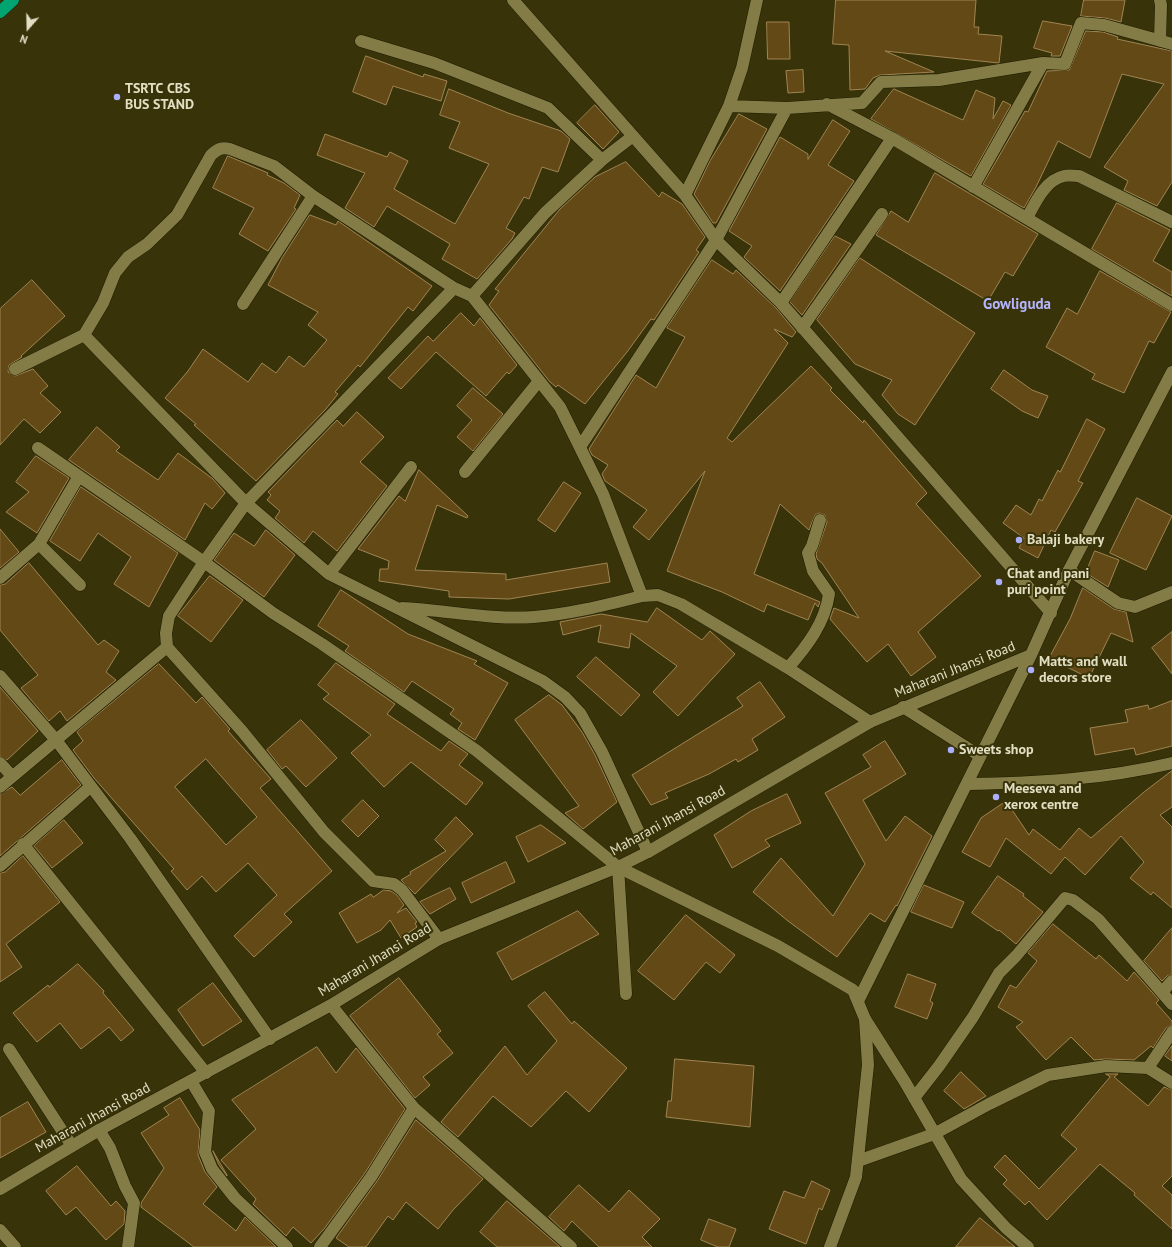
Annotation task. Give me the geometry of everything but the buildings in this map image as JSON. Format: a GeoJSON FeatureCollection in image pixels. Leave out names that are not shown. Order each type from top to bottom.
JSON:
{"type":"FeatureCollection","features":[{"type":"Feature","properties":{"kind":"highway"},"geometry":{"type":"LineString","coordinates":[[0,12],[13,0]]}},
{"type":"Feature","properties":{"kind":"street"},"geometry":{"type":"LineString","coordinates":[[513,0],[684,195],[716,240],[781,303],[1051,613]]}},
{"type":"Feature","properties":{"kind":"street"},"geometry":{"type":"LineString","coordinates":[[1160,0],[1160,41]]}},
{"type":"Feature","properties":{"kind":"street"},"geometry":{"type":"LineString","coordinates":[[684,195],[729,106],[742,68],[758,1]]}},
{"type":"Feature","properties":{"kind":"street"},"geometry":{"type":"LineString","coordinates":[[729,106],[787,108],[827,104],[862,103],[881,82],[939,80],[1043,63],[1065,64],[1081,24],[1104,25],[1172,44]]}},
{"type":"Feature","properties":{"kind":"street"},"geometry":{"type":"LineString","coordinates":[[361,40],[434,63],[548,108],[602,160]]}},
{"type":"Feature","properties":{"kind":"street"},"geometry":{"type":"LineString","coordinates":[[974,186],[1043,63]]}},
{"type":"Feature","properties":{"kind":"street"},"geometry":{"type":"LineString","coordinates":[[827,104],[892,138],[1172,305]]}},
{"type":"Feature","properties":{"kind":"street"},"geometry":{"type":"LineString","coordinates":[[580,447],[716,240],[787,108]]}},
{"type":"Feature","properties":{"kind":"street"},"geometry":{"type":"LineString","coordinates":[[472,296],[545,213],[602,160],[633,136]]}},
{"type":"Feature","properties":{"kind":"street"},"geometry":{"type":"LineString","coordinates":[[781,303],[892,138]]}},
{"type":"Feature","properties":{"kind":"street"},"geometry":{"type":"LineString","coordinates":[[15,369],[84,335],[103,303],[115,273],[128,257],[147,244],[176,215],[211,155],[217,149],[223,147],[230,149],[274,166],[313,196],[454,288],[472,296],[560,407],[603,494],[642,596]]}},
{"type":"Feature","properties":{"kind":"street"},"geometry":{"type":"LineString","coordinates":[[1027,218],[1038,197],[1052,181],[1064,176],[1080,176],[1172,222]]}},
{"type":"Feature","properties":{"kind":"street"},"geometry":{"type":"LineString","coordinates":[[243,304],[313,196]]}},
{"type":"Feature","properties":{"kind":"street"},"geometry":{"type":"LineString","coordinates":[[802,328],[882,214]]}},
{"type":"Feature","properties":{"kind":"street"},"geometry":{"type":"LineString","coordinates":[[439,939],[402,890],[394,884],[373,881],[324,832],[242,731],[167,647],[166,633],[169,616],[204,562],[246,503],[454,288]]}},
{"type":"Feature","properties":{"kind":"street"},"geometry":{"type":"LineString","coordinates":[[84,335],[246,503],[330,574],[543,681],[565,697],[580,713],[602,752],[648,852]]}},
{"type":"Feature","properties":{"kind":"street","name":"Maharani Jhansi Road"},"geometry":{"type":"LineString","coordinates":[[0,1189],[99,1130],[331,1005],[439,939],[618,867],[648,852],[870,722],[1031,655],[1069,570],[1172,372]]}},
{"type":"Feature","properties":{"kind":"street"},"geometry":{"type":"LineString","coordinates":[[465,472],[539,381]]}},
{"type":"Feature","properties":{"kind":"street"},"geometry":{"type":"LineString","coordinates":[[38,448],[204,562],[273,613],[322,644],[477,751],[618,867],[778,946],[853,990],[865,1019],[914,1098],[961,1179],[1006,1228],[1028,1247]]}},
{"type":"Feature","properties":{"kind":"street"},"geometry":{"type":"LineString","coordinates":[[330,574],[411,468]]}},
{"type":"Feature","properties":{"kind":"street"},"geometry":{"type":"LineString","coordinates":[[0,578],[39,544],[79,476]]}},
{"type":"Feature","properties":{"kind":"street"},"geometry":{"type":"LineString","coordinates":[[788,668],[806,647],[827,611],[829,594],[813,571],[808,553],[812,546],[820,520]]}},
{"type":"Feature","properties":{"kind":"street"},"geometry":{"type":"LineString","coordinates":[[39,544],[80,585]]}},
{"type":"Feature","properties":{"kind":"street"},"geometry":{"type":"LineString","coordinates":[[1069,570],[1118,603],[1135,607],[1172,592]]}},
{"type":"Feature","properties":{"kind":"street"},"geometry":{"type":"LineString","coordinates":[[397,608],[436,609],[501,617],[533,617],[577,611],[642,596],[658,594],[681,604],[788,668],[870,722]]}},
{"type":"Feature","properties":{"kind":"street"},"geometry":{"type":"LineString","coordinates":[[0,787],[167,647]]}},
{"type":"Feature","properties":{"kind":"street"},"geometry":{"type":"LineString","coordinates":[[858,1001],[1031,655]]}},
{"type":"Feature","properties":{"kind":"street"},"geometry":{"type":"LineString","coordinates":[[0,676],[56,740],[130,838],[270,1039]]}},
{"type":"Feature","properties":{"kind":"street"},"geometry":{"type":"LineString","coordinates":[[903,707],[980,756]]}},
{"type":"Feature","properties":{"kind":"street"},"geometry":{"type":"LineString","coordinates":[[0,763],[12,776]]}},
{"type":"Feature","properties":{"kind":"street"},"geometry":{"type":"LineString","coordinates":[[967,784],[1031,783],[1139,771],[1172,763]]}},
{"type":"Feature","properties":{"kind":"street"},"geometry":{"type":"LineString","coordinates":[[0,866],[23,844],[90,787]]}},
{"type":"Feature","properties":{"kind":"street"},"geometry":{"type":"LineString","coordinates":[[23,844],[206,1073]]}},
{"type":"Feature","properties":{"kind":"street"},"geometry":{"type":"LineString","coordinates":[[618,867],[626,994]]}},
{"type":"Feature","properties":{"kind":"street"},"geometry":{"type":"LineString","coordinates":[[914,1098],[939,1066],[973,1017],[999,973],[1016,956],[1065,898],[1073,900],[1098,919],[1163,991],[1172,1004]]}},
{"type":"Feature","properties":{"kind":"street"},"geometry":{"type":"LineString","coordinates":[[1163,991],[1172,980]]}},
{"type":"Feature","properties":{"kind":"street"},"geometry":{"type":"LineString","coordinates":[[331,1005],[414,1108],[571,1247]]}},
{"type":"Feature","properties":{"kind":"street"},"geometry":{"type":"LineString","coordinates":[[830,1247],[856,1177],[868,1065],[865,1019]]}},
{"type":"Feature","properties":{"kind":"street"},"geometry":{"type":"LineString","coordinates":[[1148,1068],[1172,1032]]}},
{"type":"Feature","properties":{"kind":"street"},"geometry":{"type":"LineString","coordinates":[[9,1049],[72,1146]]}},
{"type":"Feature","properties":{"kind":"street"},"geometry":{"type":"LineString","coordinates":[[858,1161],[934,1134],[989,1104],[1048,1075],[1106,1066],[1148,1068],[1172,1083]]}},
{"type":"Feature","properties":{"kind":"street"},"geometry":{"type":"LineString","coordinates":[[191,1081],[209,1111],[205,1152],[212,1169],[236,1198],[287,1247]]}},
{"type":"Feature","properties":{"kind":"street"},"geometry":{"type":"LineString","coordinates":[[320,1247],[371,1177],[414,1108]]}},
{"type":"Feature","properties":{"kind":"street"},"geometry":{"type":"LineString","coordinates":[[99,1130],[110,1148],[125,1186],[134,1203],[128,1247]]}},
{"type":"Feature","properties":{"kind":"street"},"geometry":{"type":"LineString","coordinates":[[0,1230],[15,1247]]}},
{"type":"Feature","properties":{"kind":"place","name":"TSRTC CBS BUS STAND"},"geometry":{"type":"Point","coordinates":[117,97]}},
{"type":"Feature","properties":{"kind":"place","name":"Balaji bakery"},"geometry":{"type":"Point","coordinates":[1019,540]}},
{"type":"Feature","properties":{"kind":"place","name":"Chat and pani puri point"},"geometry":{"type":"Point","coordinates":[999,582]}},
{"type":"Feature","properties":{"kind":"place","name":"Matts and wall decors store"},"geometry":{"type":"Point","coordinates":[1031,670]}},
{"type":"Feature","properties":{"kind":"place","name":"Sweets shop"},"geometry":{"type":"Point","coordinates":[951,750]}},
{"type":"Feature","properties":{"kind":"place","name":"Meeseva and xerox centre"},"geometry":{"type":"Point","coordinates":[996,797]}},
{"type":"Feature","properties":{"kind":"district","name":"Gowliguda"},"geometry":{"type":"Point","coordinates":[1017,305]}}]}
